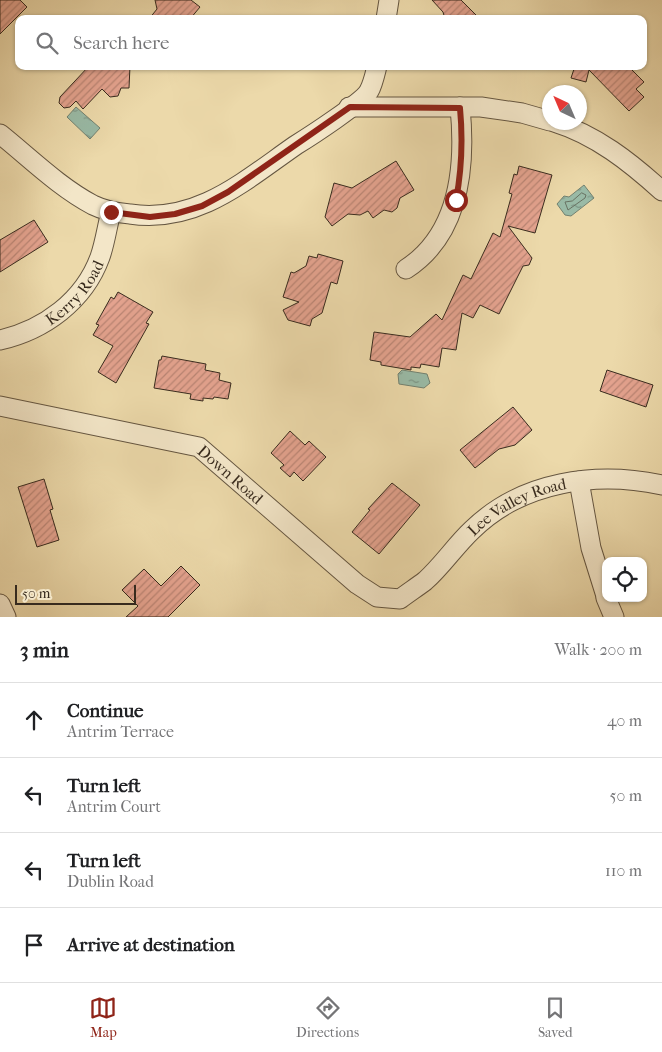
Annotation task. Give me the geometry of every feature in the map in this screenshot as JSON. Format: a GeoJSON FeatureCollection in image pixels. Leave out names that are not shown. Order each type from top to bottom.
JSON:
{"type":"FeatureCollection","features":[{"type":"Feature","properties":{"kind":"street"},"geometry":{"type":"LineString","coordinates":[[387,15],[389,0]]}},
{"type":"Feature","properties":{"kind":"street"},"geometry":{"type":"LineString","coordinates":[[0,134],[70,191],[95,206],[111,212],[150,217],[175,214],[202,206],[228,192],[350,107],[368,93],[376,70]]}},
{"type":"Feature","properties":{"kind":"street"},"geometry":{"type":"LineString","coordinates":[[350,107],[490,108],[522,113],[542,119]]}},
{"type":"Feature","properties":{"kind":"street"},"geometry":{"type":"LineString","coordinates":[[406,269],[421,260],[434,246],[456,200],[461,170],[463,139],[460,108]]}},
{"type":"Feature","properties":{"kind":"street"},"geometry":{"type":"LineString","coordinates":[[572,130],[600,143],[634,166],[662,191]]}},
{"type":"Feature","properties":{"kind":"street","name":"Kerry Road"},"geometry":{"type":"LineString","coordinates":[[0,340],[18,336],[45,323],[67,306],[86,284],[100,258],[111,212]]}},
{"type":"Feature","properties":{"kind":"street","name":"Down Road"},"geometry":{"type":"LineString","coordinates":[[0,406],[199,447],[357,584],[377,597],[400,599]]}},
{"type":"Feature","properties":{"kind":"street","name":"Lee Valley Road"},"geometry":{"type":"LineString","coordinates":[[400,599],[426,580],[473,528],[501,507],[532,492],[600,478],[635,479],[662,485]]}},
{"type":"Feature","properties":{"kind":"street"},"geometry":{"type":"LineString","coordinates":[[579,481],[591,548],[602,584]]}},
{"type":"Feature","properties":{"kind":"street"},"geometry":{"type":"LineString","coordinates":[[608,602],[614,617]]}},
{"type":"Feature","properties":{"kind":"street"},"geometry":{"type":"LineString","coordinates":[[0,604],[6,617]]}},
{"type":"Feature","properties":{"kind":"water"},"geometry":{"type":"Polygon","coordinates":[[[76,107],[100,128],[90,139],[67,117],[76,107]]]}},
{"type":"Feature","properties":{"kind":"water"},"geometry":{"type":"Polygon","coordinates":[[[584,185],[594,198],[571,216],[565,215],[557,204],[564,196],[569,197],[584,185]]]}},
{"type":"Feature","properties":{"kind":"water"},"geometry":{"type":"Polygon","coordinates":[[[402,370],[427,374],[430,383],[424,388],[399,384],[398,374],[402,370]]]}},
{"type":"Feature","properties":{"kind":"building"},"geometry":{"type":"Polygon","coordinates":[[[0,0],[20,0],[27,7],[19,15],[15,15],[15,19],[0,34],[0,0]]]}},
{"type":"Feature","properties":{"kind":"building"},"geometry":{"type":"Polygon","coordinates":[[[155,0],[191,0],[200,7],[193,15],[152,15],[157,9],[155,0]]]}},
{"type":"Feature","properties":{"kind":"building"},"geometry":{"type":"Polygon","coordinates":[[[432,0],[461,0],[476,15],[444,15],[432,0]]]}},
{"type":"Feature","properties":{"kind":"building"},"geometry":{"type":"Polygon","coordinates":[[[85,70],[130,70],[129,88],[121,88],[118,96],[110,97],[102,89],[83,109],[76,101],[70,107],[64,108],[59,103],[60,97],[85,70]]]}},
{"type":"Feature","properties":{"kind":"building"},"geometry":{"type":"Polygon","coordinates":[[[574,70],[589,70],[586,82],[571,78],[574,70]]]}},
{"type":"Feature","properties":{"kind":"building"},"geometry":{"type":"Polygon","coordinates":[[[589,70],[632,70],[644,82],[636,89],[644,97],[629,111],[589,70]]]}},
{"type":"Feature","properties":{"kind":"building"},"geometry":{"type":"Polygon","coordinates":[[[396,161],[414,190],[400,198],[397,208],[392,212],[384,210],[373,218],[368,211],[360,215],[348,214],[332,226],[325,217],[334,183],[352,188],[396,161]]]}},
{"type":"Feature","properties":{"kind":"building"},"geometry":{"type":"Polygon","coordinates":[[[519,166],[552,175],[535,233],[508,226],[532,258],[529,265],[523,266],[499,314],[480,305],[473,318],[462,313],[456,350],[442,348],[439,367],[421,364],[420,368],[411,367],[411,370],[381,365],[381,362],[370,360],[374,332],[410,337],[436,314],[442,320],[463,275],[471,279],[493,233],[500,237],[512,194],[509,193],[514,174],[517,175],[519,166]]]}},
{"type":"Feature","properties":{"kind":"building"},"geometry":{"type":"Polygon","coordinates":[[[34,220],[48,242],[0,272],[0,240],[34,220]]]}},
{"type":"Feature","properties":{"kind":"building"},"geometry":{"type":"Polygon","coordinates":[[[318,254],[343,261],[337,284],[331,282],[322,313],[312,319],[310,326],[288,320],[283,310],[299,302],[283,297],[291,272],[294,273],[306,266],[309,256],[317,258],[318,254]]]}},
{"type":"Feature","properties":{"kind":"building"},"geometry":{"type":"Polygon","coordinates":[[[118,292],[153,312],[146,323],[149,324],[116,383],[98,372],[113,346],[93,335],[99,325],[96,324],[111,297],[114,299],[118,292]]]}},
{"type":"Feature","properties":{"kind":"building"},"geometry":{"type":"Polygon","coordinates":[[[162,356],[206,364],[205,370],[220,373],[219,380],[231,383],[228,399],[214,397],[213,399],[203,398],[203,401],[190,399],[191,394],[154,388],[159,360],[161,360],[162,356]]]}},
{"type":"Feature","properties":{"kind":"building"},"geometry":{"type":"Polygon","coordinates":[[[607,370],[653,385],[646,407],[600,391],[607,370]]]}},
{"type":"Feature","properties":{"kind":"building"},"geometry":{"type":"Polygon","coordinates":[[[513,407],[532,430],[515,445],[499,449],[475,468],[460,450],[513,407]]]}},
{"type":"Feature","properties":{"kind":"building"},"geometry":{"type":"Polygon","coordinates":[[[290,431],[305,445],[309,441],[326,457],[303,481],[294,472],[290,477],[280,468],[284,465],[271,453],[290,431]]]}},
{"type":"Feature","properties":{"kind":"building"},"geometry":{"type":"Polygon","coordinates":[[[44,479],[53,509],[50,510],[59,540],[37,547],[18,487],[44,479]]]}},
{"type":"Feature","properties":{"kind":"building"},"geometry":{"type":"Polygon","coordinates":[[[392,483],[420,505],[379,554],[352,532],[370,510],[368,509],[392,483]]]}},
{"type":"Feature","properties":{"kind":"building"},"geometry":{"type":"Polygon","coordinates":[[[181,566],[200,585],[168,617],[126,617],[138,606],[122,590],[144,569],[161,586],[181,566]]]}},
{"type":"Feature","properties":{"kind":"route"},"geometry":{"type":"LineString","coordinates":[[111,212],[150,217],[175,214],[202,206],[228,192],[350,107],[460,108],[463,139],[461,170],[456,200]]}}]}
